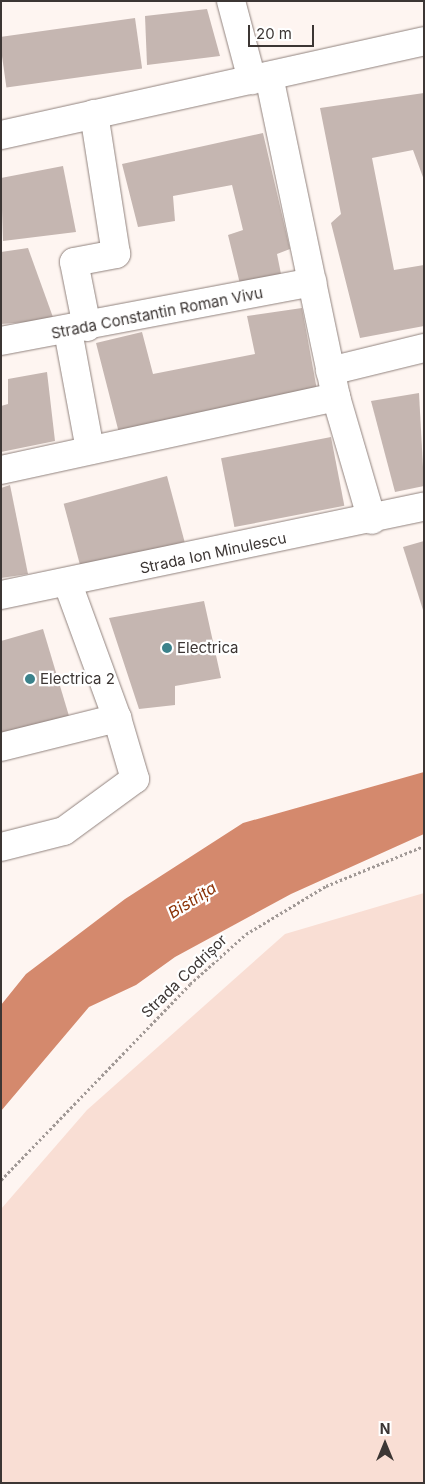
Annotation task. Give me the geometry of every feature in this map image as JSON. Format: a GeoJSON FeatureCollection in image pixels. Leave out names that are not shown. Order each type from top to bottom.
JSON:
{"type":"FeatureCollection","features":[{"type":"Feature","properties":{"kind":"street"},"geometry":{"type":"LineString","coordinates":[[231,1],[261,78],[312,282],[336,397],[372,520]]}},
{"type":"Feature","properties":{"kind":"street"},"geometry":{"type":"LineString","coordinates":[[1,136],[424,41]]}},
{"type":"Feature","properties":{"kind":"street"},"geometry":{"type":"LineString","coordinates":[[90,450],[77,329],[74,262],[116,254],[94,114]]}},
{"type":"Feature","properties":{"kind":"street","name":"Strada Constantin Roman Vivu"},"geometry":{"type":"LineString","coordinates":[[1,341],[77,329],[312,282]]}},
{"type":"Feature","properties":{"kind":"street"},"geometry":{"type":"LineString","coordinates":[[330,371],[424,348]]}},
{"type":"Feature","properties":{"kind":"street"},"geometry":{"type":"LineString","coordinates":[[1,470],[336,397]]}},
{"type":"Feature","properties":{"kind":"street","name":"Strada Ion Minulescu"},"geometry":{"type":"LineString","coordinates":[[1,595],[68,584],[372,520],[424,507]]}},
{"type":"Feature","properties":{"kind":"street"},"geometry":{"type":"LineString","coordinates":[[1,847],[64,831],[134,779],[117,718],[68,584]]}},
{"type":"Feature","properties":{"kind":"street"},"geometry":{"type":"LineString","coordinates":[[1,747],[117,718]]}},
{"type":"Feature","properties":{"kind":"path","name":"Strada Codrișor"},"geometry":{"type":"LineString","coordinates":[[1,1180],[190,984],[246,934],[326,886],[424,846]]}},
{"type":"Feature","properties":{"kind":"shaded area"},"geometry":{"type":"Polygon","coordinates":[[[424,893],[424,1483],[1,1483],[1,1209],[87,1110],[285,934],[424,893]]]}},
{"type":"Feature","properties":{"kind":"water","name":"Bistrița"},"geometry":{"type":"Polygon","coordinates":[[[424,772],[424,834],[291,894],[175,957],[136,985],[89,1007],[1,1111],[1,1005],[26,974],[125,899],[243,823],[424,772]]]}},
{"type":"Feature","properties":{"kind":"building"},"geometry":{"type":"Polygon","coordinates":[[[207,9],[220,56],[147,65],[145,16],[207,9]]]}},
{"type":"Feature","properties":{"kind":"building"},"geometry":{"type":"Polygon","coordinates":[[[135,18],[142,69],[6,88],[1,37],[135,18]]]}},
{"type":"Feature","properties":{"kind":"building"},"geometry":{"type":"Polygon","coordinates":[[[424,93],[424,180],[413,150],[372,158],[394,270],[424,265],[424,326],[360,338],[331,223],[341,214],[320,108],[424,93]]]}},
{"type":"Feature","properties":{"kind":"building"},"geometry":{"type":"Polygon","coordinates":[[[263,133],[290,249],[277,254],[282,279],[240,284],[228,235],[243,230],[232,185],[173,196],[175,221],[138,227],[122,164],[263,133]]]}},
{"type":"Feature","properties":{"kind":"building"},"geometry":{"type":"Polygon","coordinates":[[[63,166],[76,232],[3,241],[1,178],[63,166]]]}},
{"type":"Feature","properties":{"kind":"building"},"geometry":{"type":"Polygon","coordinates":[[[28,248],[54,320],[1,324],[1,252],[28,248]]]}},
{"type":"Feature","properties":{"kind":"building"},"geometry":{"type":"Polygon","coordinates":[[[302,308],[317,390],[119,433],[96,343],[142,332],[153,374],[255,354],[247,316],[302,308]]]}},
{"type":"Feature","properties":{"kind":"building"},"geometry":{"type":"Polygon","coordinates":[[[47,372],[55,441],[1,452],[1,406],[8,404],[8,379],[47,372]]]}},
{"type":"Feature","properties":{"kind":"building"},"geometry":{"type":"Polygon","coordinates":[[[419,393],[424,486],[395,492],[371,401],[419,393]]]}},
{"type":"Feature","properties":{"kind":"building"},"geometry":{"type":"Polygon","coordinates":[[[331,437],[344,506],[234,527],[221,458],[331,437]]]}},
{"type":"Feature","properties":{"kind":"building"},"geometry":{"type":"Polygon","coordinates":[[[167,476],[185,542],[81,569],[64,504],[167,476]]]}},
{"type":"Feature","properties":{"kind":"building"},"geometry":{"type":"Polygon","coordinates":[[[10,485],[28,574],[1,578],[1,488],[10,485]]]}},
{"type":"Feature","properties":{"kind":"building"},"geometry":{"type":"Polygon","coordinates":[[[424,541],[424,610],[423,610],[403,547],[424,541]]]}},
{"type":"Feature","properties":{"kind":"building","name":"Electrica"},"geometry":{"type":"Polygon","coordinates":[[[204,601],[221,678],[175,686],[175,705],[139,709],[109,618],[204,601]]]}},
{"type":"Feature","properties":{"kind":"building","name":"Electrica 2"},"geometry":{"type":"Polygon","coordinates":[[[43,629],[69,716],[1,736],[1,641],[43,629]]]}},
{"type":"Feature","properties":{"kind":"place","name":"Electrica"},"geometry":{"type":"Point","coordinates":[167,648]}},
{"type":"Feature","properties":{"kind":"place","name":"Electrica 2"},"geometry":{"type":"Point","coordinates":[30,679]}}]}
